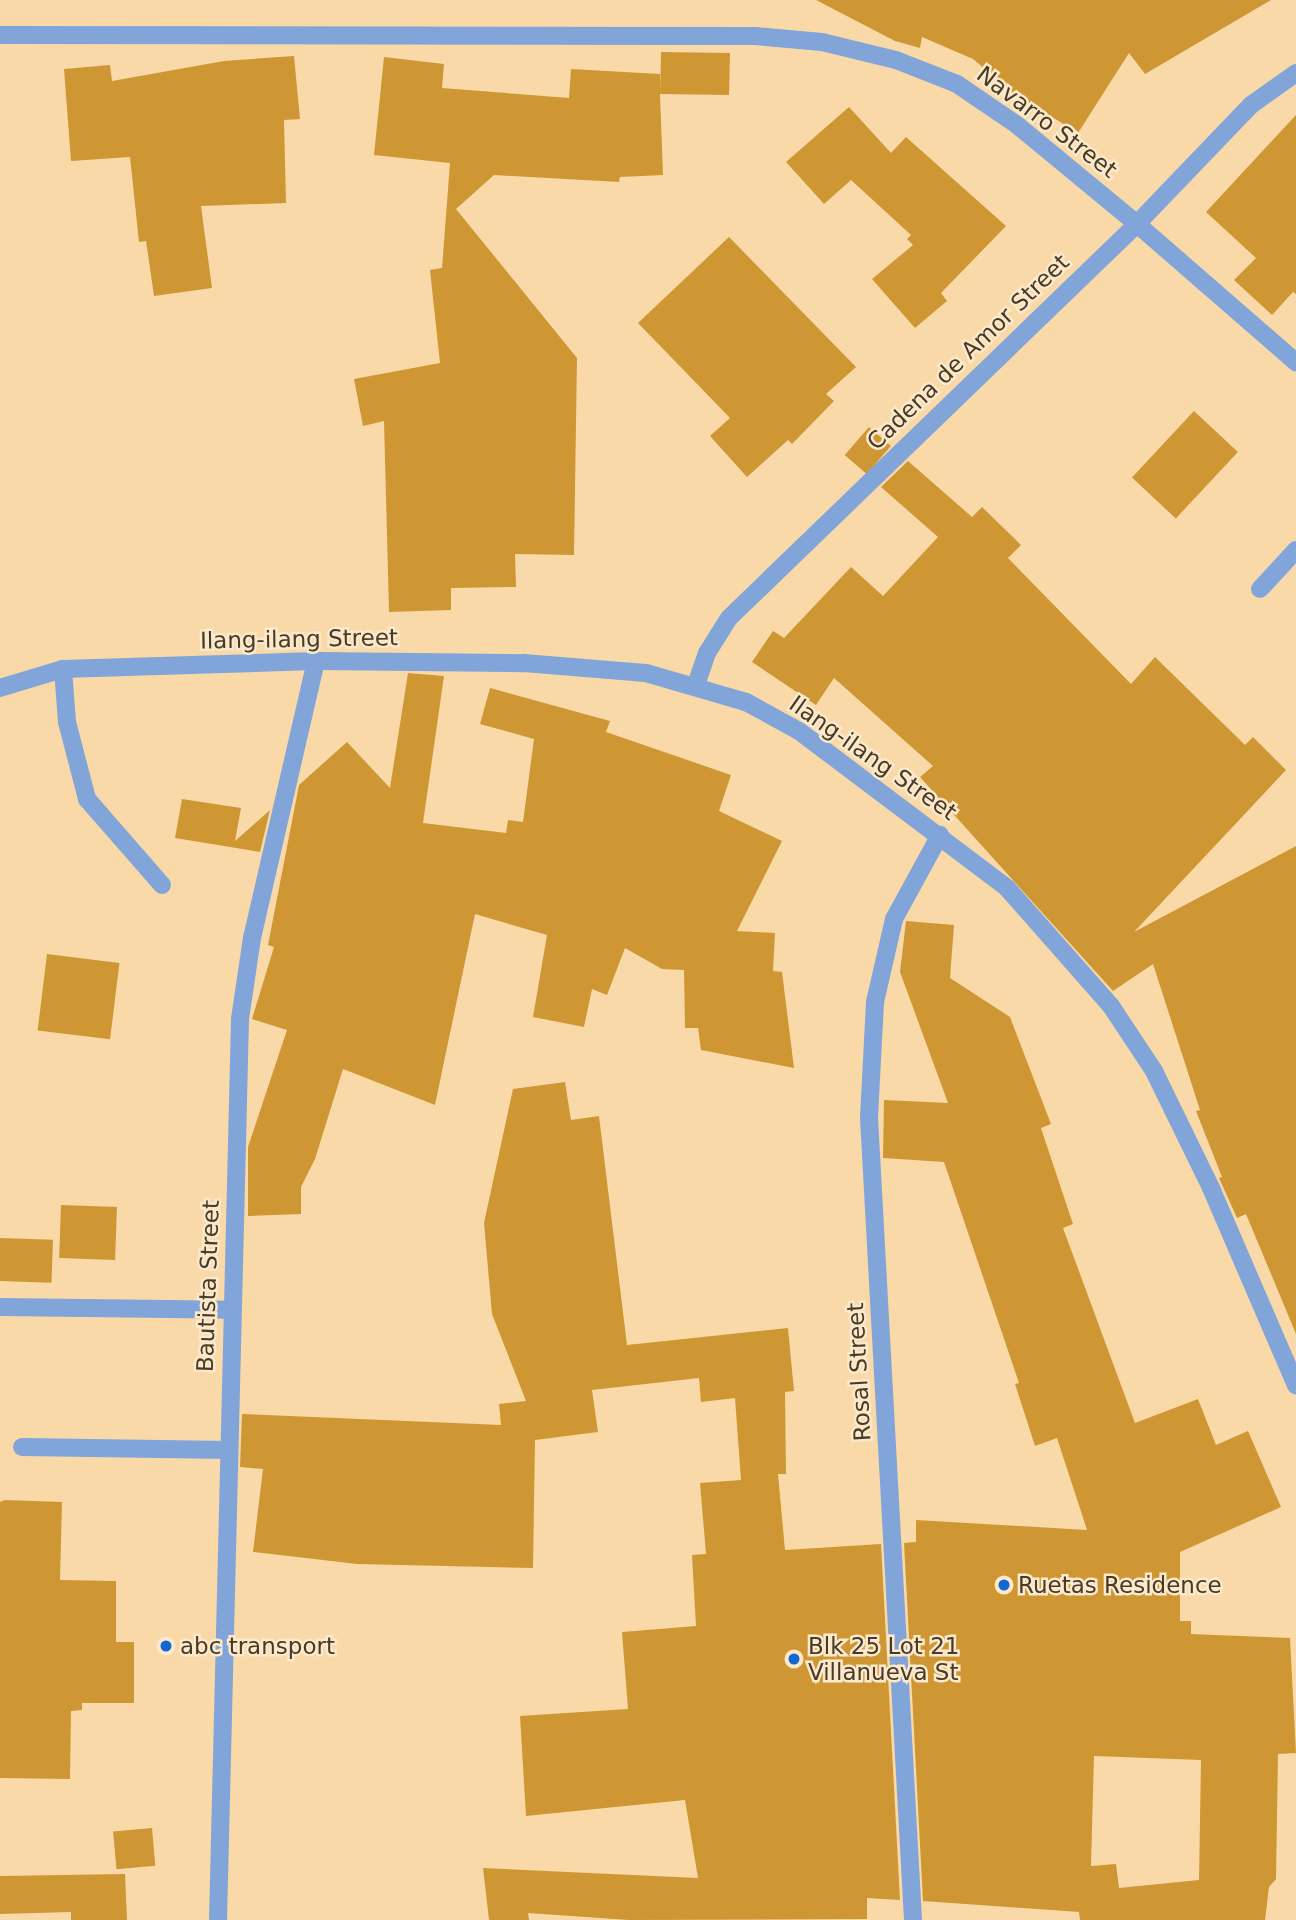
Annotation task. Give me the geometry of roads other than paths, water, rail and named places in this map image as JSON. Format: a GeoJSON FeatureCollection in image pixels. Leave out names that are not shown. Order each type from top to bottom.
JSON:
{"type":"FeatureCollection","features":[{"type":"Feature","properties":{"kind":"street","name":"Navarro Street"},"geometry":{"type":"LineString","coordinates":[[0,35],[755,36],[822,42],[896,60],[957,84],[1017,125],[1137,224],[1296,362]]}},
{"type":"Feature","properties":{"kind":"street","name":"Cadena de Amor Street"},"geometry":{"type":"LineString","coordinates":[[696,685],[707,653],[729,618],[1137,224],[1251,104],[1296,73]]}},
{"type":"Feature","properties":{"kind":"street"},"geometry":{"type":"LineString","coordinates":[[1260,589],[1296,550]]}},
{"type":"Feature","properties":{"kind":"street","name":"Ilang-ilang Street"},"geometry":{"type":"LineString","coordinates":[[0,688],[63,669],[316,661],[588,667],[696,685],[746,702],[799,731],[1007,888],[1111,1006],[1154,1071],[1211,1188],[1296,1385]]}},
{"type":"Feature","properties":{"kind":"street","name":"Bautista Street"},"geometry":{"type":"LineString","coordinates":[[218,1920],[240,1019],[252,938],[316,661]]}},
{"type":"Feature","properties":{"kind":"street"},"geometry":{"type":"LineString","coordinates":[[63,669],[67,722],[87,799],[162,885]]}},
{"type":"Feature","properties":{"kind":"street","name":"Rosal Street"},"geometry":{"type":"LineString","coordinates":[[913,1920],[869,1117],[875,1002],[894,919],[940,835]]}},
{"type":"Feature","properties":{"kind":"street"},"geometry":{"type":"LineString","coordinates":[[0,1307],[231,1310]]}},
{"type":"Feature","properties":{"kind":"street"},"geometry":{"type":"LineString","coordinates":[[22,1447],[228,1450]]}},
{"type":"Feature","properties":{"kind":"place","name":"Ruetas Residence"},"geometry":{"type":"Point","coordinates":[1004,1585]}},
{"type":"Feature","properties":{"kind":"place","name":"abc transport"},"geometry":{"type":"Point","coordinates":[166,1646]}},
{"type":"Feature","properties":{"kind":"place","name":"Blk 25 Lot 21 Villanueva St"},"geometry":{"type":"Point","coordinates":[794,1659]}}]}
